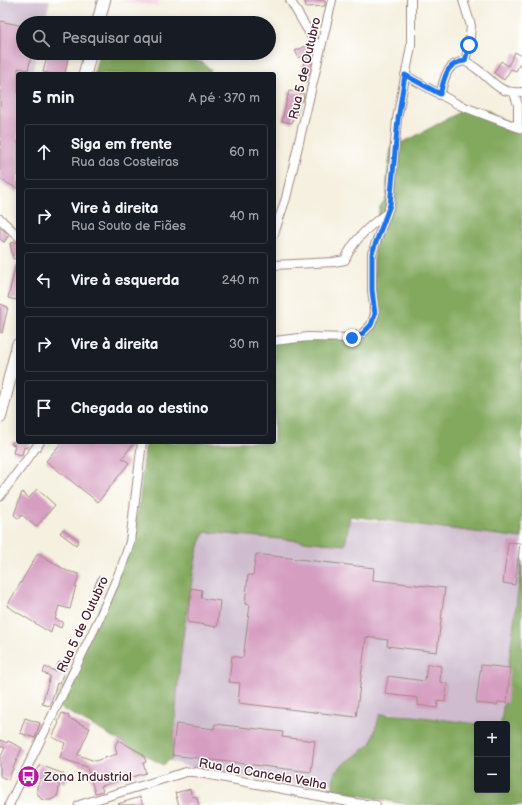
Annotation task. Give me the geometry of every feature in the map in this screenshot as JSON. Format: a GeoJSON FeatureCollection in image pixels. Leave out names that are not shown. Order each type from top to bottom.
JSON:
{"type":"FeatureCollection","features":[{"type":"Feature","properties":{"kind":"main road"},"geometry":{"type":"LineString","coordinates":[[100,16],[104,0]]}},
{"type":"Feature","properties":{"kind":"main road"},"geometry":{"type":"LineString","coordinates":[[85,72],[88,60]]}},
{"type":"Feature","properties":{"kind":"main road"},"geometry":{"type":"LineString","coordinates":[[0,417],[16,353]]}},
{"type":"Feature","properties":{"kind":"street"},"geometry":{"type":"LineString","coordinates":[[290,0],[320,51]]}},
{"type":"Feature","properties":{"kind":"street","name":"Rua 5 de Outubro"},"geometry":{"type":"LineString","coordinates":[[276,228],[286,198],[332,0]]}},
{"type":"Feature","properties":{"kind":"street"},"geometry":{"type":"LineString","coordinates":[[276,341],[308,337],[352,338],[362,334],[371,325],[375,314],[372,290],[372,253],[390,205],[398,119],[411,46],[411,0]]}},
{"type":"Feature","properties":{"kind":"street"},"geometry":{"type":"LineString","coordinates":[[463,0],[471,26],[469,45],[465,61]]}},
{"type":"Feature","properties":{"kind":"street"},"geometry":{"type":"LineString","coordinates":[[405,75],[459,105],[520,128],[518,93],[498,88],[480,71],[465,61],[457,62],[448,68],[440,94]]}},
{"type":"Feature","properties":{"kind":"street"},"geometry":{"type":"LineString","coordinates":[[276,264],[334,262],[345,260],[349,250],[359,238],[375,222],[387,213]]}},
{"type":"Feature","properties":{"kind":"street"},"geometry":{"type":"LineString","coordinates":[[0,219],[16,234]]}},
{"type":"Feature","properties":{"kind":"street"},"geometry":{"type":"LineString","coordinates":[[0,496],[39,444]]}},
{"type":"Feature","properties":{"kind":"street","name":"Rua 5 de Outubro"},"geometry":{"type":"LineString","coordinates":[[9,805],[100,618],[122,566],[130,542],[142,444]]}},
{"type":"Feature","properties":{"kind":"street","name":"Rua da Cancela Velha"},"geometry":{"type":"LineString","coordinates":[[79,805],[186,772],[196,772],[354,803],[376,805]]}},
{"type":"Feature","properties":{"kind":"street"},"geometry":{"type":"LineString","coordinates":[[14,794],[18,805]]}},
{"type":"Feature","properties":{"kind":"shaded area"},"geometry":{"type":"Polygon","coordinates":[[[0,0],[50,0],[46,16],[16,16],[16,60],[35,60],[32,72],[16,72],[16,192],[0,183],[0,0]]]}},
{"type":"Feature","properties":{"kind":"shaded area"},"geometry":{"type":"Polygon","coordinates":[[[115,0],[158,0],[158,6],[115,0]]]}},
{"type":"Feature","properties":{"kind":"shaded area"},"geometry":{"type":"Polygon","coordinates":[[[350,519],[481,531],[522,537],[522,681],[508,721],[474,721],[474,723],[388,713],[382,757],[322,788],[199,770],[169,761],[180,652],[173,520],[345,541],[350,519]]]}},
{"type":"Feature","properties":{"kind":"green space"},"geometry":{"type":"Polygon","coordinates":[[[97,60],[192,60],[202,62],[210,69],[211,72],[94,72],[97,60]]]}},
{"type":"Feature","properties":{"kind":"green space"},"geometry":{"type":"Polygon","coordinates":[[[467,108],[479,108],[489,111],[499,118],[522,128],[522,538],[350,516],[345,545],[205,532],[199,545],[187,608],[177,693],[173,757],[163,765],[54,704],[81,651],[126,551],[139,507],[146,444],[276,444],[276,340],[350,335],[363,331],[374,318],[374,260],[377,219],[380,207],[387,197],[387,179],[391,147],[410,139],[467,108]]]}},
{"type":"Feature","properties":{"kind":"green space"},"geometry":{"type":"Polygon","coordinates":[[[522,560],[522,805],[409,805],[332,790],[335,771],[371,744],[380,714],[413,716],[474,724],[474,793],[510,793],[510,721],[501,721],[522,560]]]}},
{"type":"Feature","properties":{"kind":"building"},"geometry":{"type":"Polygon","coordinates":[[[305,0],[325,0],[325,6],[306,7],[305,0]]]}},
{"type":"Feature","properties":{"kind":"building"},"geometry":{"type":"Polygon","coordinates":[[[0,21],[16,24],[16,60],[30,60],[28,70],[18,68],[18,72],[16,72],[16,188],[0,179],[0,21]]]}},
{"type":"Feature","properties":{"kind":"building"},"geometry":{"type":"Polygon","coordinates":[[[306,46],[313,59],[309,75],[302,74],[305,55],[299,58],[295,51],[306,46]]]}},
{"type":"Feature","properties":{"kind":"building"},"geometry":{"type":"Polygon","coordinates":[[[515,52],[522,56],[522,60],[516,71],[511,69],[504,80],[494,73],[501,61],[508,66],[515,52]]]}},
{"type":"Feature","properties":{"kind":"building"},"geometry":{"type":"Polygon","coordinates":[[[46,60],[68,60],[65,72],[43,72],[46,60]]]}},
{"type":"Feature","properties":{"kind":"building"},"geometry":{"type":"Polygon","coordinates":[[[289,91],[304,94],[303,101],[300,101],[297,115],[294,114],[292,123],[282,121],[289,91]]]}},
{"type":"Feature","properties":{"kind":"building"},"geometry":{"type":"Polygon","coordinates":[[[0,227],[9,235],[4,242],[0,239],[0,227]]]}},
{"type":"Feature","properties":{"kind":"building"},"geometry":{"type":"Polygon","coordinates":[[[16,242],[16,258],[13,259],[10,243],[16,242]]]}},
{"type":"Feature","properties":{"kind":"building"},"geometry":{"type":"Polygon","coordinates":[[[16,264],[16,300],[8,298],[16,264]]]}},
{"type":"Feature","properties":{"kind":"building"},"geometry":{"type":"Polygon","coordinates":[[[0,304],[8,307],[2,333],[0,332],[0,304]]]}},
{"type":"Feature","properties":{"kind":"building"},"geometry":{"type":"Polygon","coordinates":[[[12,442],[16,442],[16,444],[28,444],[27,448],[24,447],[22,455],[13,453],[15,445],[11,444],[12,442]]]}},
{"type":"Feature","properties":{"kind":"building"},"geometry":{"type":"Polygon","coordinates":[[[60,444],[133,444],[122,458],[129,463],[98,502],[46,461],[60,444]]]}},
{"type":"Feature","properties":{"kind":"building"},"geometry":{"type":"Polygon","coordinates":[[[37,489],[55,505],[36,527],[22,515],[19,519],[14,515],[22,492],[29,498],[37,489]]]}},
{"type":"Feature","properties":{"kind":"building"},"geometry":{"type":"Polygon","coordinates":[[[63,529],[79,540],[76,545],[60,533],[63,529]]]}},
{"type":"Feature","properties":{"kind":"building"},"geometry":{"type":"Polygon","coordinates":[[[508,542],[520,543],[515,585],[503,583],[508,542]]]}},
{"type":"Feature","properties":{"kind":"building"},"geometry":{"type":"Polygon","coordinates":[[[38,553],[67,571],[79,574],[70,609],[59,606],[55,619],[63,622],[61,628],[53,624],[51,633],[7,606],[38,553]]]}},
{"type":"Feature","properties":{"kind":"building"},"geometry":{"type":"Polygon","coordinates":[[[256,554],[374,568],[373,580],[445,588],[437,652],[387,646],[388,640],[366,637],[356,717],[238,703],[240,683],[229,682],[232,656],[243,658],[250,605],[245,604],[248,575],[253,575],[256,554]]]}},
{"type":"Feature","properties":{"kind":"building"},"geometry":{"type":"Polygon","coordinates":[[[99,576],[106,579],[99,593],[93,590],[99,576]]]}},
{"type":"Feature","properties":{"kind":"building"},"geometry":{"type":"Polygon","coordinates":[[[191,588],[202,590],[201,598],[220,601],[217,627],[187,622],[191,588]]]}},
{"type":"Feature","properties":{"kind":"building"},"geometry":{"type":"Polygon","coordinates":[[[59,662],[67,665],[59,684],[57,683],[50,706],[42,704],[50,676],[43,673],[45,667],[55,671],[59,662]]]}},
{"type":"Feature","properties":{"kind":"building"},"geometry":{"type":"Polygon","coordinates":[[[427,664],[441,666],[440,682],[447,683],[445,702],[438,701],[437,708],[418,705],[418,698],[385,694],[388,676],[425,681],[427,664]]]}},
{"type":"Feature","properties":{"kind":"building"},"geometry":{"type":"Polygon","coordinates":[[[481,665],[510,668],[507,703],[498,702],[497,705],[476,703],[481,665]]]}},
{"type":"Feature","properties":{"kind":"building"},"geometry":{"type":"Polygon","coordinates":[[[62,713],[69,716],[68,718],[90,728],[78,755],[95,761],[117,754],[115,746],[118,740],[143,754],[146,762],[143,763],[146,773],[101,786],[103,791],[95,793],[87,767],[60,758],[65,743],[52,737],[62,713]]]}},
{"type":"Feature","properties":{"kind":"building"},"geometry":{"type":"Polygon","coordinates":[[[25,718],[40,723],[35,738],[20,733],[25,718]]]}},
{"type":"Feature","properties":{"kind":"building"},"geometry":{"type":"Polygon","coordinates":[[[176,724],[214,729],[215,724],[283,732],[282,737],[315,741],[311,772],[172,755],[176,724]]]}},
{"type":"Feature","properties":{"kind":"building"},"geometry":{"type":"Polygon","coordinates":[[[0,740],[7,743],[8,741],[22,748],[8,780],[0,776],[0,758],[5,748],[0,746],[0,740]]]}},
{"type":"Feature","properties":{"kind":"building"},"geometry":{"type":"Polygon","coordinates":[[[40,765],[64,774],[63,775],[68,779],[65,784],[60,781],[57,796],[51,800],[41,799],[37,793],[37,786],[41,779],[35,776],[40,765]]]}},
{"type":"Feature","properties":{"kind":"building"},"geometry":{"type":"Polygon","coordinates":[[[190,789],[192,797],[196,796],[199,805],[179,805],[175,793],[190,789]]]}},
{"type":"Feature","properties":{"kind":"building"},"geometry":{"type":"Polygon","coordinates":[[[140,797],[143,805],[118,804],[140,797]]]}},
{"type":"Feature","properties":{"kind":"place","name":"Zona Industrial"},"geometry":{"type":"Point","coordinates":[28,776]}},
{"type":"Feature","properties":{"kind":"route"},"geometry":{"type":"LineString","coordinates":[[352,338],[362,334],[371,325],[375,314],[372,290],[372,253],[390,205],[398,119],[405,75],[440,94],[448,68],[457,62],[465,61],[469,45]]}}]}
